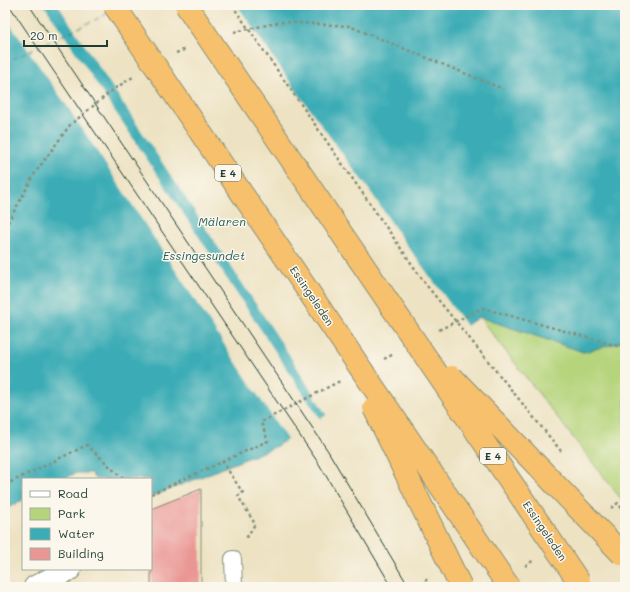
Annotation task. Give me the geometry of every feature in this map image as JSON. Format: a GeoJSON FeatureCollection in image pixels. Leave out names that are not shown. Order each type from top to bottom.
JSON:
{"type":"FeatureCollection","features":[{"type":"Feature","properties":{"kind":"highway","name":"Essingeleden"},"geometry":{"type":"LineString","coordinates":[[114,5],[509,587]]}},
{"type":"Feature","properties":{"kind":"highway","name":"Essingeleden"},"geometry":{"type":"LineString","coordinates":[[186,5],[579,582]]}},
{"type":"Feature","properties":{"kind":"highway"},"geometry":{"type":"LineString","coordinates":[[408,331],[622,554]]}},
{"type":"Feature","properties":{"kind":"highway"},"geometry":{"type":"LineString","coordinates":[[341,340],[460,587]]}},
{"type":"Feature","properties":{"kind":"street"},"geometry":{"type":"LineString","coordinates":[[35,587],[68,570]]}},
{"type":"Feature","properties":{"kind":"lane"},"geometry":{"type":"LineString","coordinates":[[233,559],[234,587]]}},
{"type":"Feature","properties":{"kind":"path"},"geometry":{"type":"LineString","coordinates":[[232,5],[427,286],[566,457]]}},
{"type":"Feature","properties":{"kind":"path"},"geometry":{"type":"LineString","coordinates":[[5,485],[87,445],[122,478]]}},
{"type":"Feature","properties":{"kind":"path"},"geometry":{"type":"LineString","coordinates":[[222,461],[243,493],[238,496],[254,524]]}},
{"type":"Feature","properties":{"kind":"path"},"geometry":{"type":"LineString","coordinates":[[605,504],[610,510]]}},
{"type":"Feature","properties":{"kind":"path"},"geometry":{"type":"LineString","coordinates":[[618,504],[625,513]]}},
{"type":"Feature","properties":{"kind":"green space"},"geometry":{"type":"Polygon","coordinates":[[[479,317],[583,352],[625,341],[625,504],[479,317]]]}},
{"type":"Feature","properties":{"kind":"water","name":"Essingesundet"},"geometry":{"type":"Polygon","coordinates":[[[5,5],[625,5],[625,341],[584,352],[479,317],[275,447],[152,497],[152,478],[94,478],[91,473],[76,473],[65,478],[22,478],[22,500],[5,509],[5,5]]]}},
{"type":"Feature","properties":{"kind":"pier"},"geometry":{"type":"Polygon","coordinates":[[[5,5],[44,5],[321,420],[288,441],[67,106],[5,17],[5,5]]]}},
{"type":"Feature","properties":{"kind":"pier"},"geometry":{"type":"Polygon","coordinates":[[[58,5],[237,5],[297,92],[467,327],[327,416],[285,348],[58,5]]]}},
{"type":"Feature","properties":{"kind":"building"},"geometry":{"type":"Polygon","coordinates":[[[201,489],[201,587],[151,587],[152,509],[201,489]]]}},
{"type":"Feature","properties":{"kind":"ferry route"},"geometry":{"type":"LineString","coordinates":[[5,63],[107,14]]}},
{"type":"Feature","properties":{"kind":"tram line"},"geometry":{"type":"LineString","coordinates":[[9,5],[319,464],[392,587]]}},
{"type":"Feature","properties":{"kind":"tram line"},"geometry":{"type":"LineString","coordinates":[[29,5],[328,451],[409,587]]}},
{"type":"Feature","properties":{"kind":"water label","name":"Mälaren"},"geometry":{"type":"Point","coordinates":[222,222]}}]}
